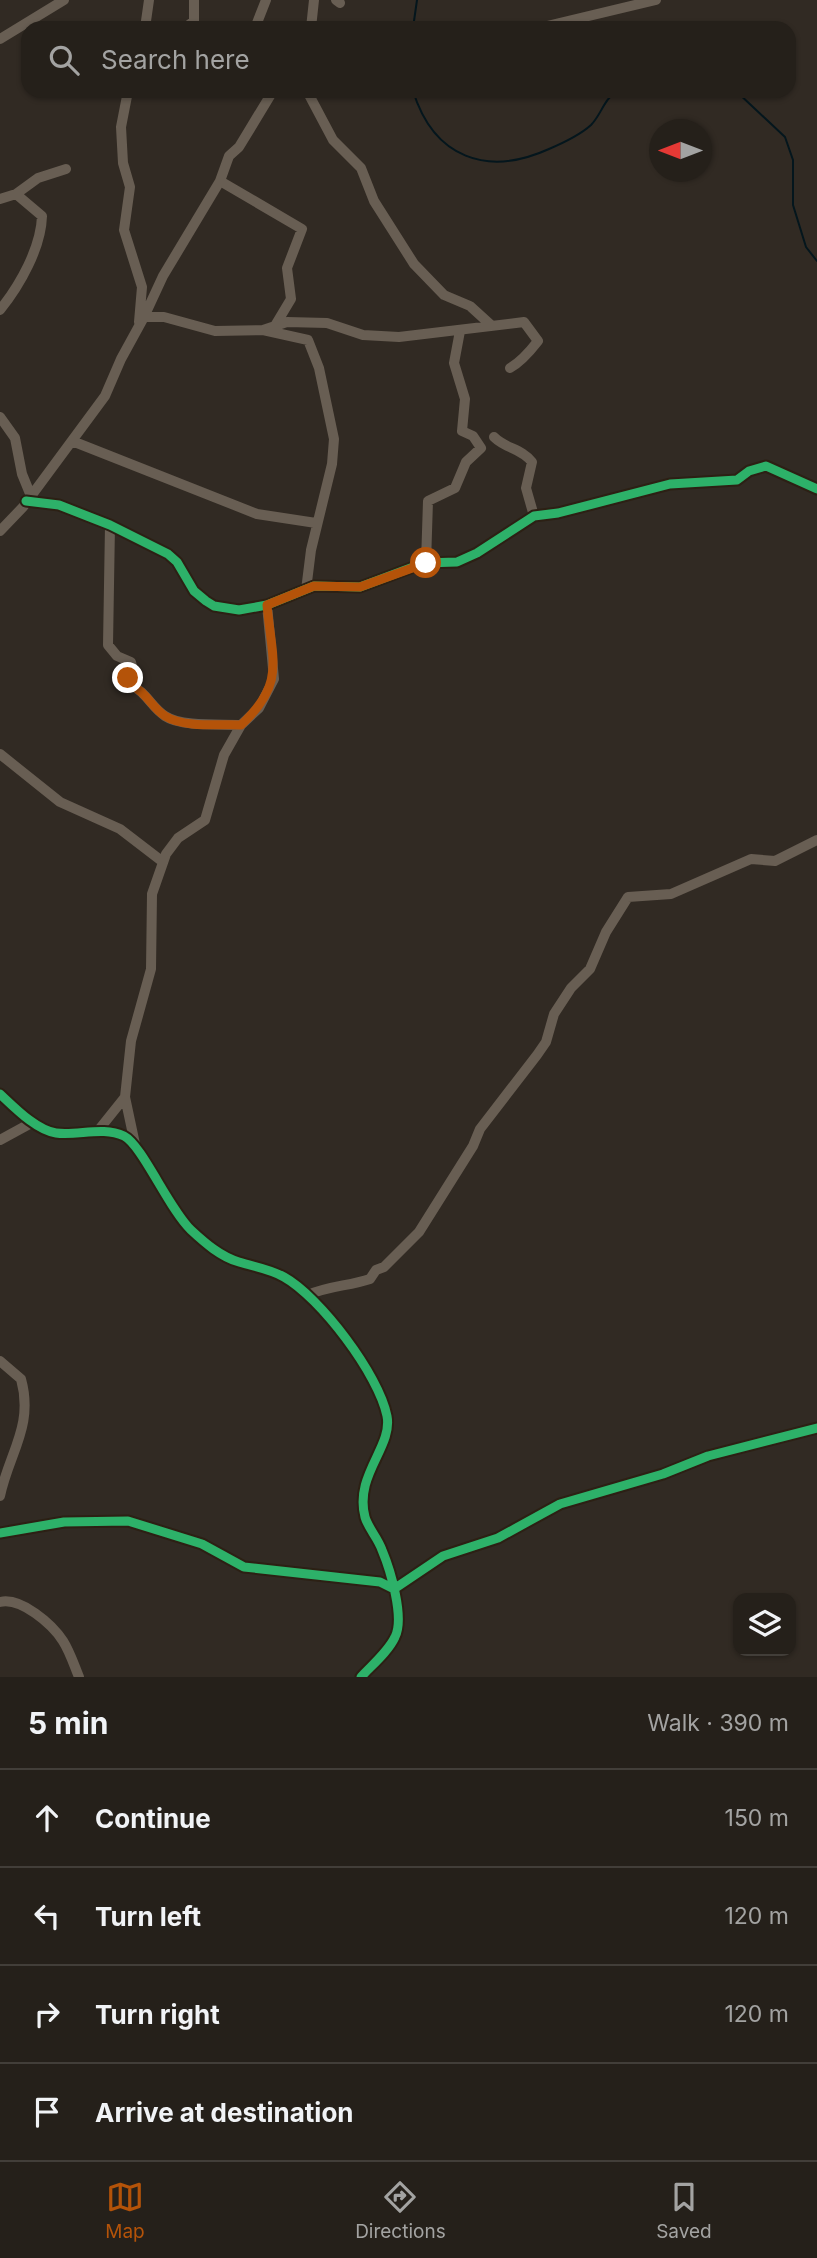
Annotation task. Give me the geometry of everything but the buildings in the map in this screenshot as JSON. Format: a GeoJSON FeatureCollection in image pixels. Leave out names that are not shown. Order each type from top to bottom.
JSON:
{"type":"FeatureCollection","features":[{"type":"Feature","properties":{"kind":"street"},"geometry":{"type":"LineString","coordinates":[[24,21],[49,3],[64,0]]}},
{"type":"Feature","properties":{"kind":"street"},"geometry":{"type":"LineString","coordinates":[[146,21],[149,0]]}},
{"type":"Feature","properties":{"kind":"street"},"geometry":{"type":"LineString","coordinates":[[194,0],[194,21]]}},
{"type":"Feature","properties":{"kind":"street"},"geometry":{"type":"LineString","coordinates":[[258,21],[266,0]]}},
{"type":"Feature","properties":{"kind":"street"},"geometry":{"type":"LineString","coordinates":[[312,21],[314,0]]}},
{"type":"Feature","properties":{"kind":"street"},"geometry":{"type":"LineString","coordinates":[[568,21],[656,0]]}},
{"type":"Feature","properties":{"kind":"street"},"geometry":{"type":"LineString","coordinates":[[0,39],[21,24]]}},
{"type":"Feature","properties":{"kind":"street"},"geometry":{"type":"LineString","coordinates":[[127,98],[121,127],[123,163],[130,187],[124,230],[142,287],[141,322]]}},
{"type":"Feature","properties":{"kind":"street"},"geometry":{"type":"LineString","coordinates":[[0,531],[29,498],[110,388],[121,359],[168,268],[220,181],[229,156],[239,148],[269,98]]}},
{"type":"Feature","properties":{"kind":"street"},"geometry":{"type":"LineString","coordinates":[[311,98],[332,139],[361,167],[369,181],[374,201],[414,264],[444,295],[470,306],[492,326]]}},
{"type":"Feature","properties":{"kind":"street"},"geometry":{"type":"LineString","coordinates":[[0,199],[16,194],[38,178],[66,169]]}},
{"type":"Feature","properties":{"kind":"street"},"geometry":{"type":"LineString","coordinates":[[220,181],[302,229],[287,268],[293,293],[276,324]]}},
{"type":"Feature","properties":{"kind":"street"},"geometry":{"type":"LineString","coordinates":[[0,310],[35,251],[42,227],[42,216],[16,194]]}},
{"type":"Feature","properties":{"kind":"street"},"geometry":{"type":"LineString","coordinates":[[141,322],[164,317],[215,331],[263,330],[308,340],[319,368],[334,439],[332,464],[316,523],[306,590]]}},
{"type":"Feature","properties":{"kind":"street"},"geometry":{"type":"LineString","coordinates":[[263,330],[276,324],[327,323],[363,335],[399,337],[524,322],[538,341],[523,355],[519,363],[510,368]]}},
{"type":"Feature","properties":{"kind":"street"},"geometry":{"type":"LineString","coordinates":[[426,563],[428,501],[455,488],[466,462],[481,448],[473,436],[462,431],[465,399],[454,363],[460,331]]}},
{"type":"Feature","properties":{"kind":"street"},"geometry":{"type":"LineString","coordinates":[[0,417],[15,438],[29,498]]}},
{"type":"Feature","properties":{"kind":"street"},"geometry":{"type":"LineString","coordinates":[[494,437],[501,444],[524,452],[533,461],[526,488],[534,516]]}},
{"type":"Feature","properties":{"kind":"street"},"geometry":{"type":"LineString","coordinates":[[72,441],[257,514],[316,523]]}},
{"type":"Feature","properties":{"kind":"street"},"geometry":{"type":"LineString","coordinates":[[29,498],[59,505],[110,525],[168,554],[177,562],[194,591],[214,606],[239,610],[267,605],[314,586],[360,587],[426,563],[457,562],[477,553],[534,516],[558,513],[670,484],[737,481],[759,466],[778,470],[817,489]]}},
{"type":"Feature","properties":{"kind":"street"},"geometry":{"type":"LineString","coordinates":[[110,525],[108,645],[117,656],[131,662],[133,671],[128,683],[143,691],[165,716],[195,723],[241,725]]}},
{"type":"Feature","properties":{"kind":"street"},"geometry":{"type":"LineString","coordinates":[[267,605],[274,679],[259,708],[241,725],[218,772],[205,820],[178,838],[163,862],[152,894],[150,969],[131,1041],[125,1097],[135,1145],[161,1192],[189,1228],[222,1254],[285,1277],[308,1295],[356,1354],[370,1376],[387,1415],[386,1435],[366,1475],[364,1512],[382,1548],[394,1589],[399,1628],[395,1639],[361,1677]]}},
{"type":"Feature","properties":{"kind":"street"},"geometry":{"type":"LineString","coordinates":[[0,754],[60,802],[120,829],[163,862]]}},
{"type":"Feature","properties":{"kind":"street"},"geometry":{"type":"LineString","coordinates":[[308,1295],[323,1288],[346,1286],[370,1279],[376,1270],[384,1267],[419,1232],[473,1146],[480,1129],[497,1110],[545,1042],[554,1014],[571,988],[590,969],[606,932],[628,897],[671,894],[751,859],[775,861],[817,839]]}},
{"type":"Feature","properties":{"kind":"street"},"geometry":{"type":"LineString","coordinates":[[0,1094],[33,1122],[52,1132],[121,1134],[135,1145]]}},
{"type":"Feature","properties":{"kind":"street"},"geometry":{"type":"LineString","coordinates":[[97,1132],[125,1097]]}},
{"type":"Feature","properties":{"kind":"street"},"geometry":{"type":"LineString","coordinates":[[0,1140],[33,1122]]}},
{"type":"Feature","properties":{"kind":"street"},"geometry":{"type":"LineString","coordinates":[[0,1360],[21,1379],[25,1417],[21,1438],[0,1496]]}},
{"type":"Feature","properties":{"kind":"street"},"geometry":{"type":"LineString","coordinates":[[394,1589],[443,1556],[498,1538],[561,1504],[663,1474],[708,1456],[817,1428]]}},
{"type":"Feature","properties":{"kind":"street"},"geometry":{"type":"LineString","coordinates":[[0,1533],[64,1522],[128,1521],[202,1544],[244,1566],[380,1582],[394,1589]]}},
{"type":"Feature","properties":{"kind":"street"},"geometry":{"type":"LineString","coordinates":[[0,1602],[15,1601],[51,1628],[64,1642],[79,1677]]}},
{"type":"Feature","properties":{"kind":"waterway"},"geometry":{"type":"LineString","coordinates":[[414,21],[417,0]]}},
{"type":"Feature","properties":{"kind":"waterway"},"geometry":{"type":"LineString","coordinates":[[416,98],[434,132],[449,146],[466,156],[484,161],[526,157],[577,135],[591,125],[609,98]]}},
{"type":"Feature","properties":{"kind":"waterway"},"geometry":{"type":"LineString","coordinates":[[743,98],[785,137],[793,160],[793,205],[806,247],[817,261]]}},
{"type":"Feature","properties":{"kind":"cycle path"},"geometry":{"type":"LineString","coordinates":[[26,501],[59,505],[110,525],[168,554],[177,562],[194,591],[206,601],[214,606],[239,610],[267,605],[314,586],[360,587],[424,563],[457,562],[477,553],[534,516],[558,513],[670,484],[737,480],[749,471],[766,466],[817,489]]}},
{"type":"Feature","properties":{"kind":"cycle path"},"geometry":{"type":"LineString","coordinates":[[0,1094],[26,1117],[48,1131],[64,1134],[99,1131],[124,1136],[139,1152],[191,1230],[226,1257],[273,1272],[298,1287],[330,1319],[360,1359],[373,1380],[387,1416],[385,1439],[369,1475],[363,1502],[368,1525],[389,1569],[398,1618],[398,1629],[392,1643],[361,1677]]}},
{"type":"Feature","properties":{"kind":"cycle path"},"geometry":{"type":"LineString","coordinates":[[0,1533],[64,1522],[128,1521],[202,1544],[244,1567],[380,1582],[394,1589],[443,1556],[498,1538],[560,1504],[663,1474],[708,1456],[817,1428]]}},
{"type":"Feature","properties":{"kind":"route"},"geometry":{"type":"LineString","coordinates":[[128,678],[128,683],[143,691],[165,716],[195,723],[241,725],[259,708],[271,690],[274,679],[267,605],[314,586],[348,589],[360,587],[426,563]]}}]}
